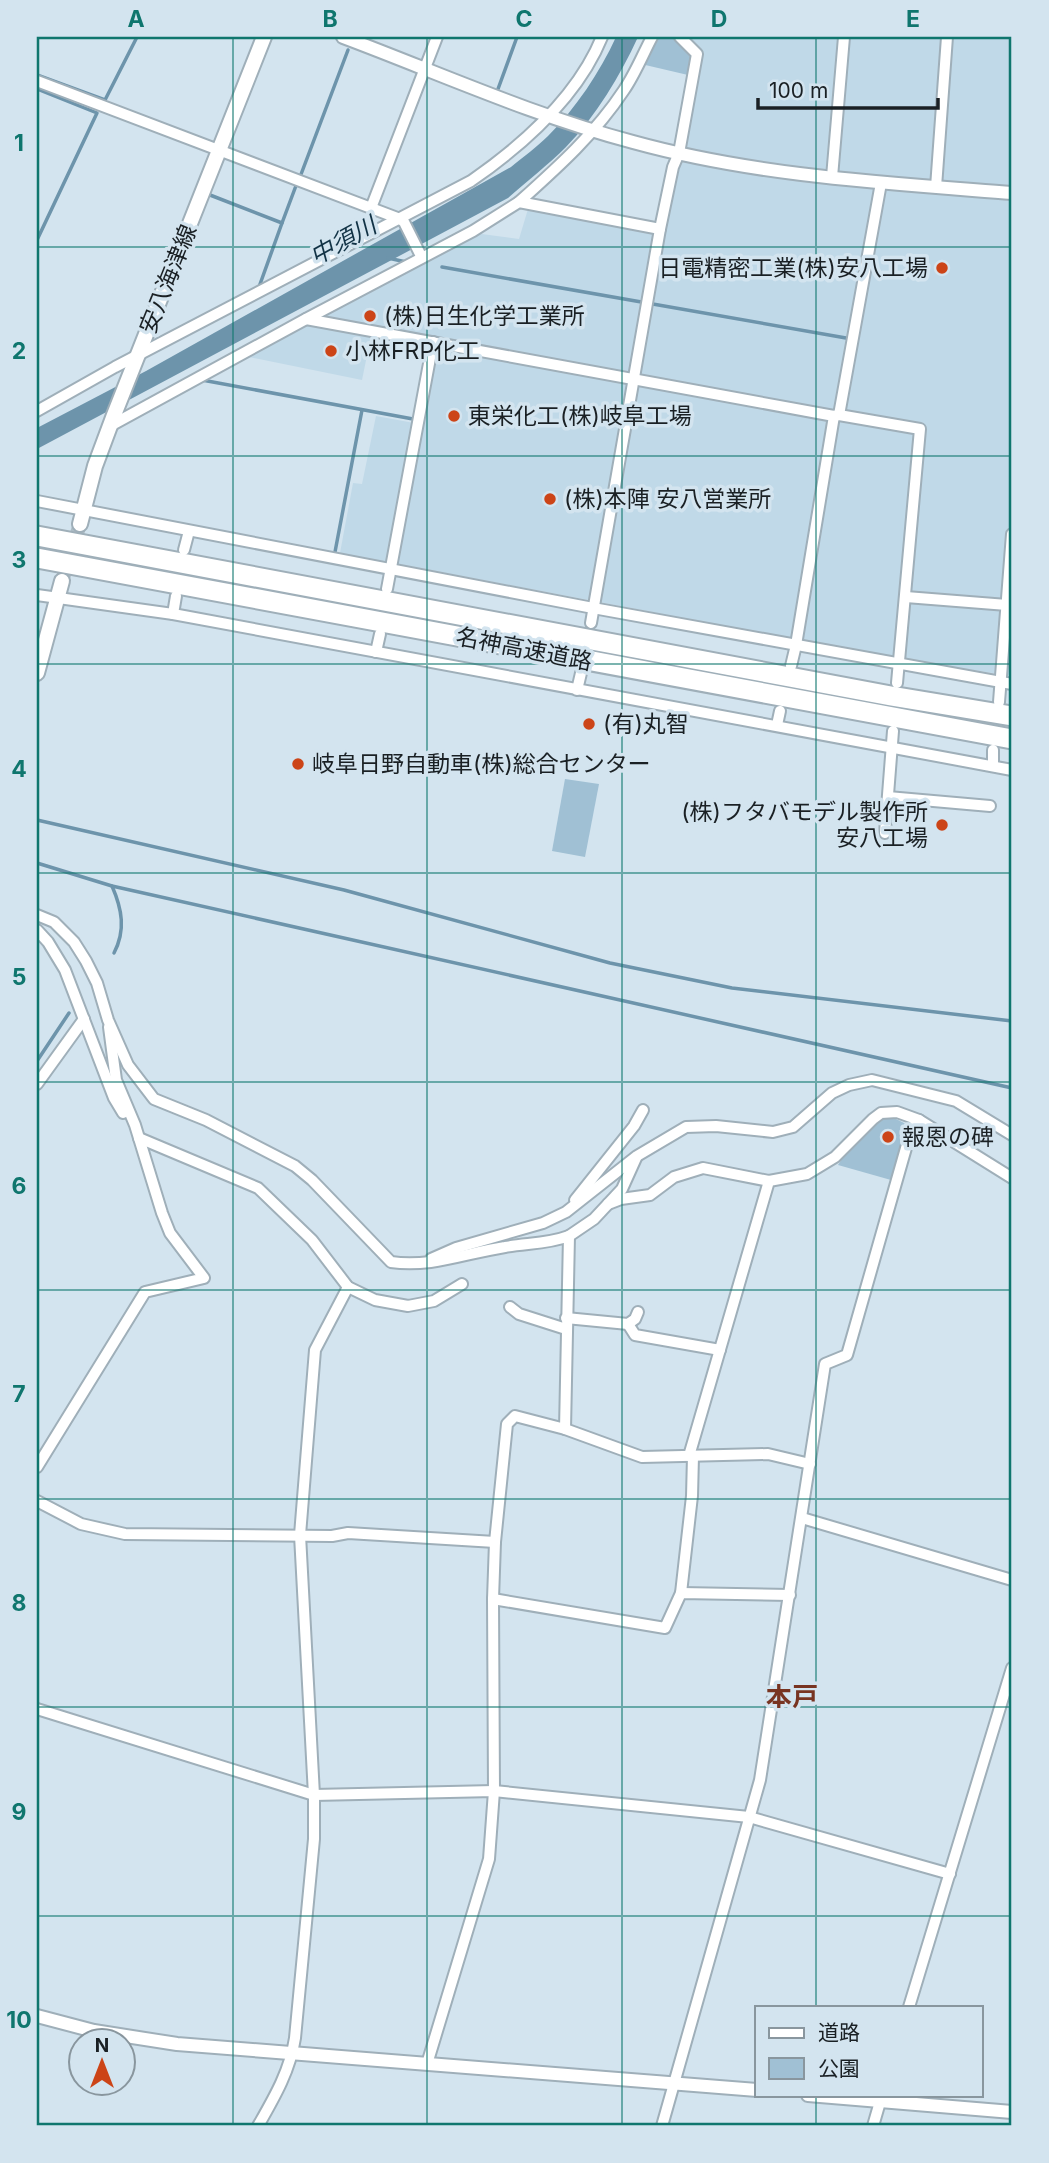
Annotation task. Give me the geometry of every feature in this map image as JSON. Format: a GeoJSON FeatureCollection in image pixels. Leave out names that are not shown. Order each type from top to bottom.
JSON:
{"type":"FeatureCollection","features":[{"type":"Feature","properties":{"kind":"highway","name":"名神高速道路"},"geometry":{"type":"LineString","coordinates":[[37,536],[891,696],[1006,709]]}},
{"type":"Feature","properties":{"kind":"highway","name":"名神高速道路"},"geometry":{"type":"LineString","coordinates":[[37,558],[1012,739]]}},
{"type":"Feature","properties":{"kind":"main road","name":"安八海津線"},"geometry":{"type":"LineString","coordinates":[[82,517],[112,421],[264,37]]}},
{"type":"Feature","properties":{"kind":"main road"},"geometry":{"type":"LineString","coordinates":[[37,673],[62,581]]}},
{"type":"Feature","properties":{"kind":"street"},"geometry":{"type":"LineString","coordinates":[[343,37],[551,116],[679,153],[796,174],[1012,193]]}},
{"type":"Feature","properties":{"kind":"street"},"geometry":{"type":"LineString","coordinates":[[371,208],[437,37]]}},
{"type":"Feature","properties":{"kind":"street"},"geometry":{"type":"LineString","coordinates":[[37,411],[115,367],[136,361],[471,181],[504,158],[551,116],[579,78],[602,37]]}},
{"type":"Feature","properties":{"kind":"street"},"geometry":{"type":"LineString","coordinates":[[112,421],[473,231],[519,202],[580,146],[625,89],[652,37]]}},
{"type":"Feature","properties":{"kind":"street"},"geometry":{"type":"LineString","coordinates":[[591,623],[660,229],[673,167],[679,153],[697,54],[680,37]]}},
{"type":"Feature","properties":{"kind":"street"},"geometry":{"type":"LineString","coordinates":[[832,177],[844,37]]}},
{"type":"Feature","properties":{"kind":"street"},"geometry":{"type":"LineString","coordinates":[[936,187],[947,37]]}},
{"type":"Feature","properties":{"kind":"street"},"geometry":{"type":"LineString","coordinates":[[37,81],[402,220],[420,254]]}},
{"type":"Feature","properties":{"kind":"street"},"geometry":{"type":"LineString","coordinates":[[791,666],[881,183]]}},
{"type":"Feature","properties":{"kind":"street"},"geometry":{"type":"LineString","coordinates":[[519,202],[660,229]]}},
{"type":"Feature","properties":{"kind":"street"},"geometry":{"type":"LineString","coordinates":[[306,318],[634,380],[920,429],[897,683]]}},
{"type":"Feature","properties":{"kind":"street"},"geometry":{"type":"LineString","coordinates":[[387,589],[433,342]]}},
{"type":"Feature","properties":{"kind":"street"},"geometry":{"type":"LineString","coordinates":[[37,501],[82,517],[189,531],[1007,683]]}},
{"type":"Feature","properties":{"kind":"street"},"geometry":{"type":"LineString","coordinates":[[184,550],[189,531]]}},
{"type":"Feature","properties":{"kind":"street"},"geometry":{"type":"LineString","coordinates":[[1006,709],[1007,606],[1012,534]]}},
{"type":"Feature","properties":{"kind":"street"},"geometry":{"type":"LineString","coordinates":[[37,595],[173,614],[1012,770]]}},
{"type":"Feature","properties":{"kind":"street"},"geometry":{"type":"LineString","coordinates":[[173,614],[176,596]]}},
{"type":"Feature","properties":{"kind":"street"},"geometry":{"type":"LineString","coordinates":[[906,597],[1007,606]]}},
{"type":"Feature","properties":{"kind":"street"},"geometry":{"type":"LineString","coordinates":[[376,652],[380,634]]}},
{"type":"Feature","properties":{"kind":"street"},"geometry":{"type":"LineString","coordinates":[[578,690],[581,673]]}},
{"type":"Feature","properties":{"kind":"street"},"geometry":{"type":"LineString","coordinates":[[777,726],[780,711]]}},
{"type":"Feature","properties":{"kind":"street"},"geometry":{"type":"LineString","coordinates":[[885,833],[892,731]]}},
{"type":"Feature","properties":{"kind":"street"},"geometry":{"type":"LineString","coordinates":[[993,750],[993,766]]}},
{"type":"Feature","properties":{"kind":"street"},"geometry":{"type":"LineString","coordinates":[[888,797],[990,806]]}},
{"type":"Feature","properties":{"kind":"street"},"geometry":{"type":"LineString","coordinates":[[37,915],[54,922],[80,951],[97,983],[108,1020],[128,1065],[153,1099],[206,1120],[295,1166],[312,1180],[391,1262],[409,1265],[442,1261],[505,1247],[551,1243],[569,1236],[594,1219],[622,1189],[637,1156]]}},
{"type":"Feature","properties":{"kind":"street"},"geometry":{"type":"LineString","coordinates":[[37,930],[48,942],[65,970],[114,1098],[135,1125]]}},
{"type":"Feature","properties":{"kind":"street"},"geometry":{"type":"LineString","coordinates":[[37,1084],[84,1019]]}},
{"type":"Feature","properties":{"kind":"street"},"geometry":{"type":"LineString","coordinates":[[37,1467],[145,1292],[204,1278],[170,1233],[135,1125],[116,1080],[110,1051],[108,1020]]}},
{"type":"Feature","properties":{"kind":"street"},"geometry":{"type":"LineString","coordinates":[[422,1263],[456,1248],[543,1223],[566,1212],[637,1156],[686,1127],[716,1126],[773,1132],[793,1127],[832,1093],[849,1085],[873,1080],[956,1101],[1012,1135]]}},
{"type":"Feature","properties":{"kind":"street"},"geometry":{"type":"LineString","coordinates":[[566,1212],[634,1126],[643,1110]]}},
{"type":"Feature","properties":{"kind":"street"},"geometry":{"type":"LineString","coordinates":[[608,1204],[621,1199],[650,1195],[674,1177],[703,1168],[769,1181],[807,1174],[835,1157],[881,1113],[897,1112],[919,1120],[1012,1178]]}},
{"type":"Feature","properties":{"kind":"street"},"geometry":{"type":"LineString","coordinates":[[662,2126],[760,1780],[825,1364],[847,1355],[912,1128],[919,1120]]}},
{"type":"Feature","properties":{"kind":"street"},"geometry":{"type":"LineString","coordinates":[[139,1138],[258,1188],[312,1240],[348,1287],[374,1300],[408,1306],[434,1301],[462,1284]]}},
{"type":"Feature","properties":{"kind":"street"},"geometry":{"type":"LineString","coordinates":[[493,1599],[665,1628],[681,1593],[692,1496],[691,1456],[769,1181]]}},
{"type":"Feature","properties":{"kind":"street"},"geometry":{"type":"LineString","coordinates":[[565,1430],[569,1236]]}},
{"type":"Feature","properties":{"kind":"street"},"geometry":{"type":"LineString","coordinates":[[258,2126],[283,2081],[293,2054],[313,1839],[300,1535],[315,1350],[348,1287]]}},
{"type":"Feature","properties":{"kind":"street"},"geometry":{"type":"LineString","coordinates":[[510,1307],[519,1314],[566,1324],[628,1324],[635,1319],[638,1312]]}},
{"type":"Feature","properties":{"kind":"street"},"geometry":{"type":"LineString","coordinates":[[628,1324],[635,1335],[720,1350]]}},
{"type":"Feature","properties":{"kind":"street"},"geometry":{"type":"LineString","coordinates":[[427,2064],[489,1859],[494,1791],[495,1542],[506,1424],[515,1416],[642,1457],[768,1454],[810,1464]]}},
{"type":"Feature","properties":{"kind":"street"},"geometry":{"type":"LineString","coordinates":[[37,1501],[82,1524],[125,1534],[332,1536],[348,1533],[495,1542]]}},
{"type":"Feature","properties":{"kind":"street"},"geometry":{"type":"LineString","coordinates":[[802,1518],[1012,1580]]}},
{"type":"Feature","properties":{"kind":"street"},"geometry":{"type":"LineString","coordinates":[[681,1593],[790,1594]]}},
{"type":"Feature","properties":{"kind":"street"},"geometry":{"type":"LineString","coordinates":[[909,2006],[1012,1668]]}},
{"type":"Feature","properties":{"kind":"street"},"geometry":{"type":"LineString","coordinates":[[37,1709],[313,1795],[494,1791],[749,1817],[950,1874]]}},
{"type":"Feature","properties":{"kind":"street"},"geometry":{"type":"LineString","coordinates":[[37,2016],[94,2031],[177,2044],[755,2091]]}},
{"type":"Feature","properties":{"kind":"street"},"geometry":{"type":"LineString","coordinates":[[832,2096],[881,2098],[1012,2112]]}},
{"type":"Feature","properties":{"kind":"street"},"geometry":{"type":"LineString","coordinates":[[873,2126],[881,2098]]}},
{"type":"Feature","properties":{"kind":"shaded area"},"geometry":{"type":"Polygon","coordinates":[[[616,37],[638,37],[597,109],[566,147],[508,198],[37,449],[37,428],[146,371],[511,167],[544,140],[578,102],[616,37]]]}},
{"type":"Feature","properties":{"kind":"shaded area"},"geometry":{"type":"Polygon","coordinates":[[[687,37],[1012,37],[1012,676],[894,658],[340,553],[353,483],[362,484],[376,416],[414,423],[428,346],[371,336],[362,380],[244,356],[474,233],[519,239],[528,209],[664,235],[677,169],[688,139],[703,54],[687,37]]]}},
{"type":"Feature","properties":{"kind":"green space"},"geometry":{"type":"Polygon","coordinates":[[[655,37],[674,37],[692,54],[688,75],[641,64],[655,37]]]}},
{"type":"Feature","properties":{"kind":"green space"},"geometry":{"type":"Polygon","coordinates":[[[565,779],[599,784],[585,857],[552,851],[565,779]]]}},
{"type":"Feature","properties":{"kind":"green space"},"geometry":{"type":"Polygon","coordinates":[[[882,1117],[894,1118],[906,1124],[891,1180],[838,1165],[855,1138],[882,1117]]]}},
{"type":"Feature","properties":{"kind":"waterway"},"geometry":{"type":"LineString","coordinates":[[37,75],[105,100],[137,37]]}},
{"type":"Feature","properties":{"kind":"waterway"},"geometry":{"type":"LineString","coordinates":[[498,89],[517,37]]}},
{"type":"Feature","properties":{"kind":"waterway"},"geometry":{"type":"LineString","coordinates":[[300,177],[348,50]]}},
{"type":"Feature","properties":{"kind":"waterway"},"geometry":{"type":"LineString","coordinates":[[37,89],[97,113],[37,240]]}},
{"type":"Feature","properties":{"kind":"waterway"},"geometry":{"type":"LineString","coordinates":[[282,223],[297,183]]}},
{"type":"Feature","properties":{"kind":"waterway"},"geometry":{"type":"LineString","coordinates":[[210,195],[282,223],[259,287]]}},
{"type":"Feature","properties":{"kind":"waterway"},"geometry":{"type":"LineString","coordinates":[[388,258],[406,262]]}},
{"type":"Feature","properties":{"kind":"waterway"},"geometry":{"type":"LineString","coordinates":[[442,267],[846,338]]}},
{"type":"Feature","properties":{"kind":"waterway"},"geometry":{"type":"LineString","coordinates":[[202,380],[413,419]]}},
{"type":"Feature","properties":{"kind":"waterway"},"geometry":{"type":"LineString","coordinates":[[335,552],[362,410]]}},
{"type":"Feature","properties":{"kind":"waterway"},"geometry":{"type":"LineString","coordinates":[[37,820],[344,890],[610,963],[732,988],[1012,1021]]}},
{"type":"Feature","properties":{"kind":"waterway"},"geometry":{"type":"LineString","coordinates":[[37,863],[112,886],[1012,1088]]}},
{"type":"Feature","properties":{"kind":"waterway"},"geometry":{"type":"LineString","coordinates":[[112,886],[121,920],[120,936],[114,953]]}},
{"type":"Feature","properties":{"kind":"waterway"},"geometry":{"type":"LineString","coordinates":[[37,1061],[69,1013]]}},
{"type":"Feature","properties":{"kind":"tunnel"},"geometry":{"type":"LineString","coordinates":[[62,581],[80,524]]}},
{"type":"Feature","properties":{"kind":"place","name":"日電精密工業(株)安八工場"},"geometry":{"type":"Point","coordinates":[942,268]}},
{"type":"Feature","properties":{"kind":"place","name":"(株)日生化学工業所"},"geometry":{"type":"Point","coordinates":[370,316]}},
{"type":"Feature","properties":{"kind":"place","name":"小林FRP化工"},"geometry":{"type":"Point","coordinates":[331,351]}},
{"type":"Feature","properties":{"kind":"place","name":"東栄化工(株)岐阜工場"},"geometry":{"type":"Point","coordinates":[454,416]}},
{"type":"Feature","properties":{"kind":"place","name":"(株)本陣 安八営業所"},"geometry":{"type":"Point","coordinates":[550,499]}},
{"type":"Feature","properties":{"kind":"place","name":"(有)丸智"},"geometry":{"type":"Point","coordinates":[589,724]}},
{"type":"Feature","properties":{"kind":"place","name":"岐阜日野自動車(株)総合センター"},"geometry":{"type":"Point","coordinates":[298,764]}},
{"type":"Feature","properties":{"kind":"place","name":"(株)フタバモデル製作所 安八工場"},"geometry":{"type":"Point","coordinates":[942,825]}},
{"type":"Feature","properties":{"kind":"place","name":"報恩の碑"},"geometry":{"type":"Point","coordinates":[888,1137]}},
{"type":"Feature","properties":{"kind":"district","name":"本戸"},"geometry":{"type":"Point","coordinates":[792,1697]}},
{"type":"Feature","properties":{"kind":"water label","name":"中須川"},"geometry":{"type":"Point","coordinates":[343,241]}}]}
